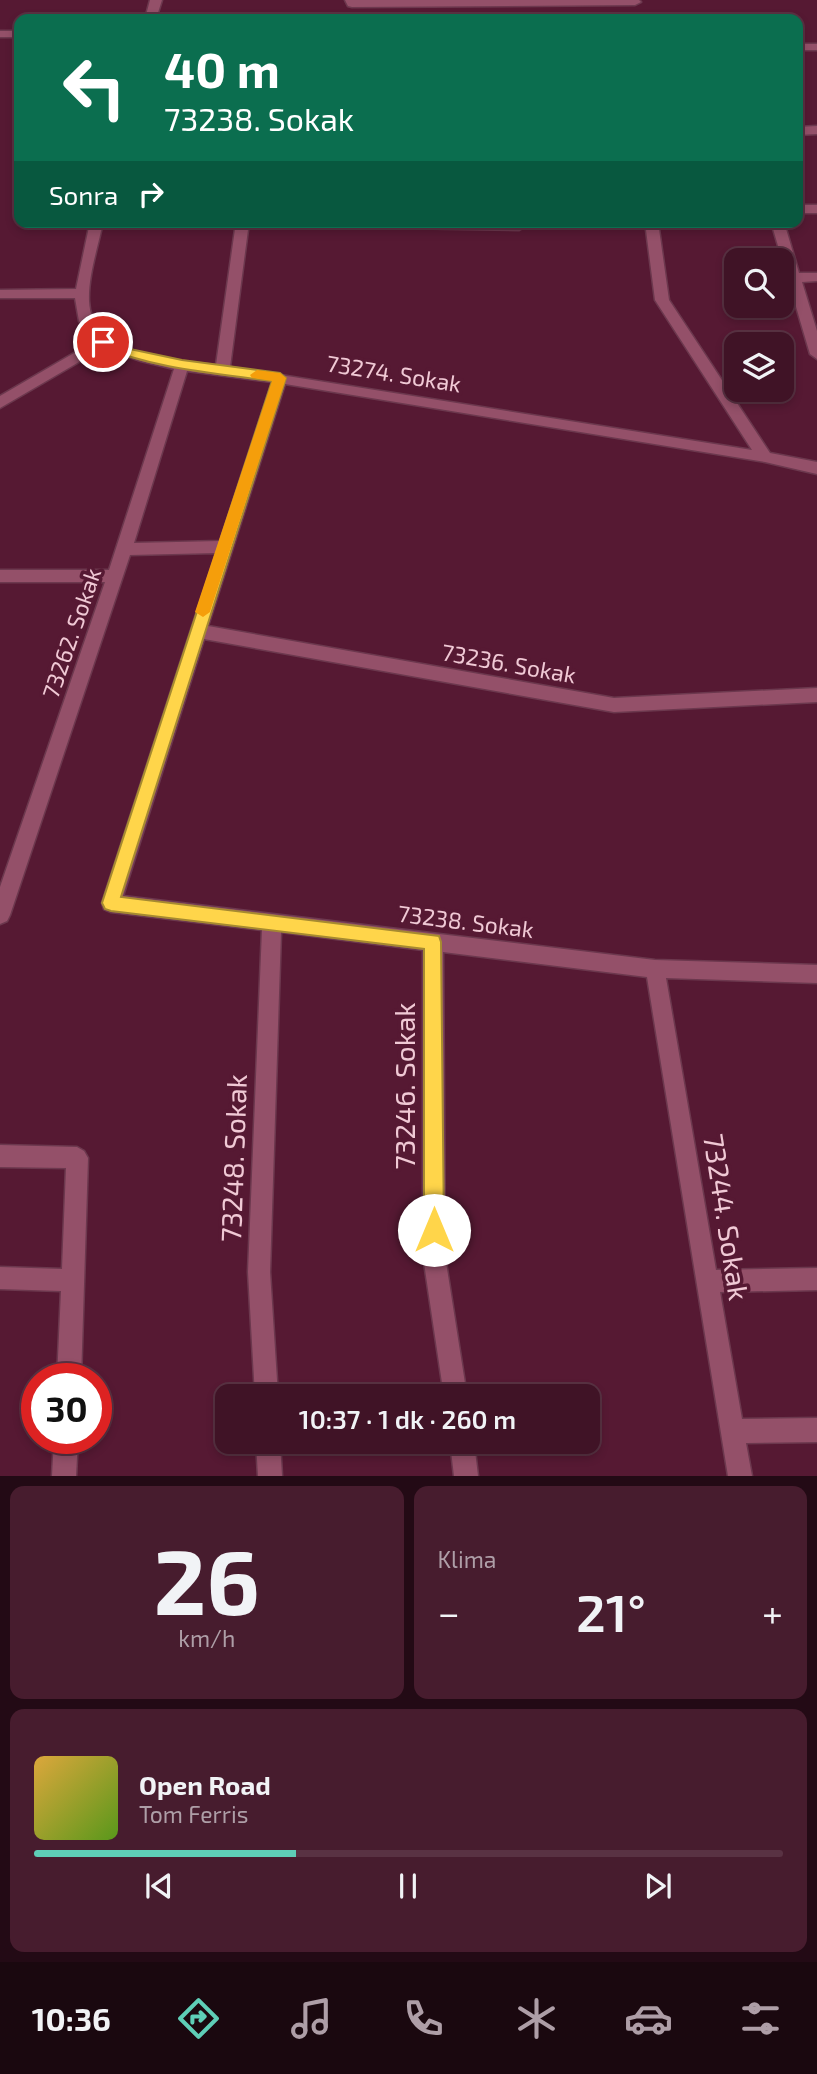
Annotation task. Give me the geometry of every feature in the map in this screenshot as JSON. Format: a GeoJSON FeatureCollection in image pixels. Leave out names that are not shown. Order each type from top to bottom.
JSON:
{"type":"FeatureCollection","features":[{"type":"Feature","properties":{"kind":"street"},"geometry":{"type":"LineString","coordinates":[[352,2],[635,1]]}},
{"type":"Feature","properties":{"kind":"street"},"geometry":{"type":"LineString","coordinates":[[0,403],[103,342],[89,329],[81,311],[82,293],[96,228]]}},
{"type":"Feature","properties":{"kind":"street"},"geometry":{"type":"LineString","coordinates":[[222,370],[242,228]]}},
{"type":"Feature","properties":{"kind":"street"},"geometry":{"type":"LineString","coordinates":[[652,228],[662,300],[765,457]]}},
{"type":"Feature","properties":{"kind":"street"},"geometry":{"type":"LineString","coordinates":[[779,228],[785,248]]}},
{"type":"Feature","properties":{"kind":"street"},"geometry":{"type":"LineString","coordinates":[[817,277],[794,278],[817,354]]}},
{"type":"Feature","properties":{"kind":"street"},"geometry":{"type":"LineString","coordinates":[[0,294],[82,293]]}},
{"type":"Feature","properties":{"kind":"street","name":"73274. Sokak"},"geometry":{"type":"LineString","coordinates":[[103,342],[127,352],[182,365],[280,378],[765,457],[817,468]]}},
{"type":"Feature","properties":{"kind":"street","name":"73262. Sokak"},"geometry":{"type":"LineString","coordinates":[[0,915],[124,550],[182,365]]}},
{"type":"Feature","properties":{"kind":"street"},"geometry":{"type":"LineString","coordinates":[[197,631],[280,378]]}},
{"type":"Feature","properties":{"kind":"street"},"geometry":{"type":"LineString","coordinates":[[124,550],[224,547]]}},
{"type":"Feature","properties":{"kind":"street"},"geometry":{"type":"LineString","coordinates":[[0,576],[115,576]]}},
{"type":"Feature","properties":{"kind":"street","name":"73236. Sokak"},"geometry":{"type":"LineString","coordinates":[[197,631],[614,705],[817,695]]}},
{"type":"Feature","properties":{"kind":"street","name":"73238. Sokak"},"geometry":{"type":"LineString","coordinates":[[197,631],[111,903],[655,969],[817,974]]}},
{"type":"Feature","properties":{"kind":"street","name":"73248. Sokak"},"geometry":{"type":"LineString","coordinates":[[265,1384],[259,1272],[272,922]]}},
{"type":"Feature","properties":{"kind":"street","name":"73246. Sokak"},"geometry":{"type":"LineString","coordinates":[[433,942],[434,1256],[453,1384]]}},
{"type":"Feature","properties":{"kind":"street","name":"73244. Sokak"},"geometry":{"type":"LineString","coordinates":[[655,969],[740,1475]]}},
{"type":"Feature","properties":{"kind":"street"},"geometry":{"type":"LineString","coordinates":[[0,1156],[77,1158],[70,1363]]}},
{"type":"Feature","properties":{"kind":"street"},"geometry":{"type":"LineString","coordinates":[[0,1278],[74,1280]]}},
{"type":"Feature","properties":{"kind":"street"},"geometry":{"type":"LineString","coordinates":[[707,1281],[817,1279]]}},
{"type":"Feature","properties":{"kind":"street"},"geometry":{"type":"LineString","coordinates":[[732,1432],[817,1430]]}},
{"type":"Feature","properties":{"kind":"street"},"geometry":{"type":"LineString","coordinates":[[64,1475],[65,1454]]}},
{"type":"Feature","properties":{"kind":"street"},"geometry":{"type":"LineString","coordinates":[[269,1454],[270,1475]]}},
{"type":"Feature","properties":{"kind":"street"},"geometry":{"type":"LineString","coordinates":[[463,1454],[466,1475]]}},
{"type":"Feature","properties":{"kind":"slow traffic"},"geometry":{"type":"LineString","coordinates":[[203,612],[280,378],[257,375]]}},
{"type":"Feature","properties":{"kind":"route"},"geometry":{"type":"LineString","coordinates":[[103,342],[127,352],[182,365],[280,378],[111,903],[433,942],[434,1230]]}}]}
